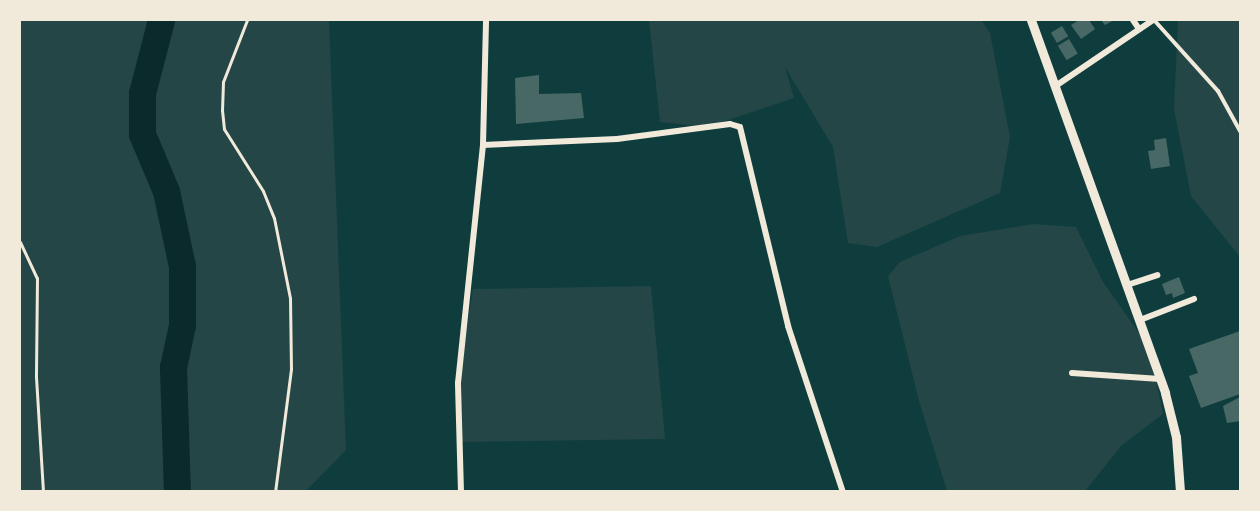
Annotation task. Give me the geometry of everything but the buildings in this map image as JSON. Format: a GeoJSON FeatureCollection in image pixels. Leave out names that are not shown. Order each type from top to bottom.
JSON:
{"type":"FeatureCollection","features":[{"type":"Feature","properties":{"kind":"street"},"geometry":{"type":"LineString","coordinates":[[460,492],[458,383],[483,145],[486,20]]}},
{"type":"Feature","properties":{"kind":"street"},"geometry":{"type":"LineString","coordinates":[[1031,20],[1057,85],[1160,379],[1176,437],[1180,492]]}},
{"type":"Feature","properties":{"kind":"street"},"geometry":{"type":"LineString","coordinates":[[1133,20],[1139,29]]}},
{"type":"Feature","properties":{"kind":"street"},"geometry":{"type":"LineString","coordinates":[[1057,85],[1154,20]]}},
{"type":"Feature","properties":{"kind":"street"},"geometry":{"type":"LineString","coordinates":[[483,145],[617,139],[730,124],[740,127],[788,326],[843,492]]}},
{"type":"Feature","properties":{"kind":"street"},"geometry":{"type":"LineString","coordinates":[[1127,285],[1157,275]]}},
{"type":"Feature","properties":{"kind":"street"},"geometry":{"type":"LineString","coordinates":[[1140,320],[1194,299]]}},
{"type":"Feature","properties":{"kind":"street"},"geometry":{"type":"LineString","coordinates":[[1072,373],[1160,379]]}},
{"type":"Feature","properties":{"kind":"lane"},"geometry":{"type":"LineString","coordinates":[[1154,20],[1218,91],[1240,131]]}},
{"type":"Feature","properties":{"kind":"path"},"geometry":{"type":"LineString","coordinates":[[247,20],[223,82],[222,110],[224,129],[263,191],[274,218],[287,277],[291,369],[275,492]]}},
{"type":"Feature","properties":{"kind":"path"},"geometry":{"type":"LineString","coordinates":[[20,242],[37,278],[36,388],[43,492]]}},
{"type":"Feature","properties":{"kind":"shaded area"},"geometry":{"type":"Polygon","coordinates":[[[20,20],[329,20],[346,450],[306,491],[20,491],[20,20]]]}},
{"type":"Feature","properties":{"kind":"shaded area"},"geometry":{"type":"Polygon","coordinates":[[[649,20],[981,20],[990,33],[1010,137],[1000,193],[877,247],[848,243],[833,147],[785,67],[794,98],[707,127],[660,122],[649,20]]]}},
{"type":"Feature","properties":{"kind":"shaded area"},"geometry":{"type":"Polygon","coordinates":[[[1178,20],[1240,20],[1240,257],[1191,196],[1174,109],[1178,20]]]}},
{"type":"Feature","properties":{"kind":"shaded area"},"geometry":{"type":"Polygon","coordinates":[[[1033,224],[1076,227],[1103,282],[1149,347],[1163,414],[1122,445],[1085,491],[947,491],[919,401],[888,276],[900,262],[960,236],[1033,224]]]}},
{"type":"Feature","properties":{"kind":"shaded area"},"geometry":{"type":"Polygon","coordinates":[[[651,286],[665,439],[462,442],[459,375],[473,289],[651,286]]]}},
{"type":"Feature","properties":{"kind":"waterway"},"geometry":{"type":"LineString","coordinates":[[161,20],[142,93],[142,134],[166,191],[182,266],[182,325],[173,367],[177,492]]}}]}
